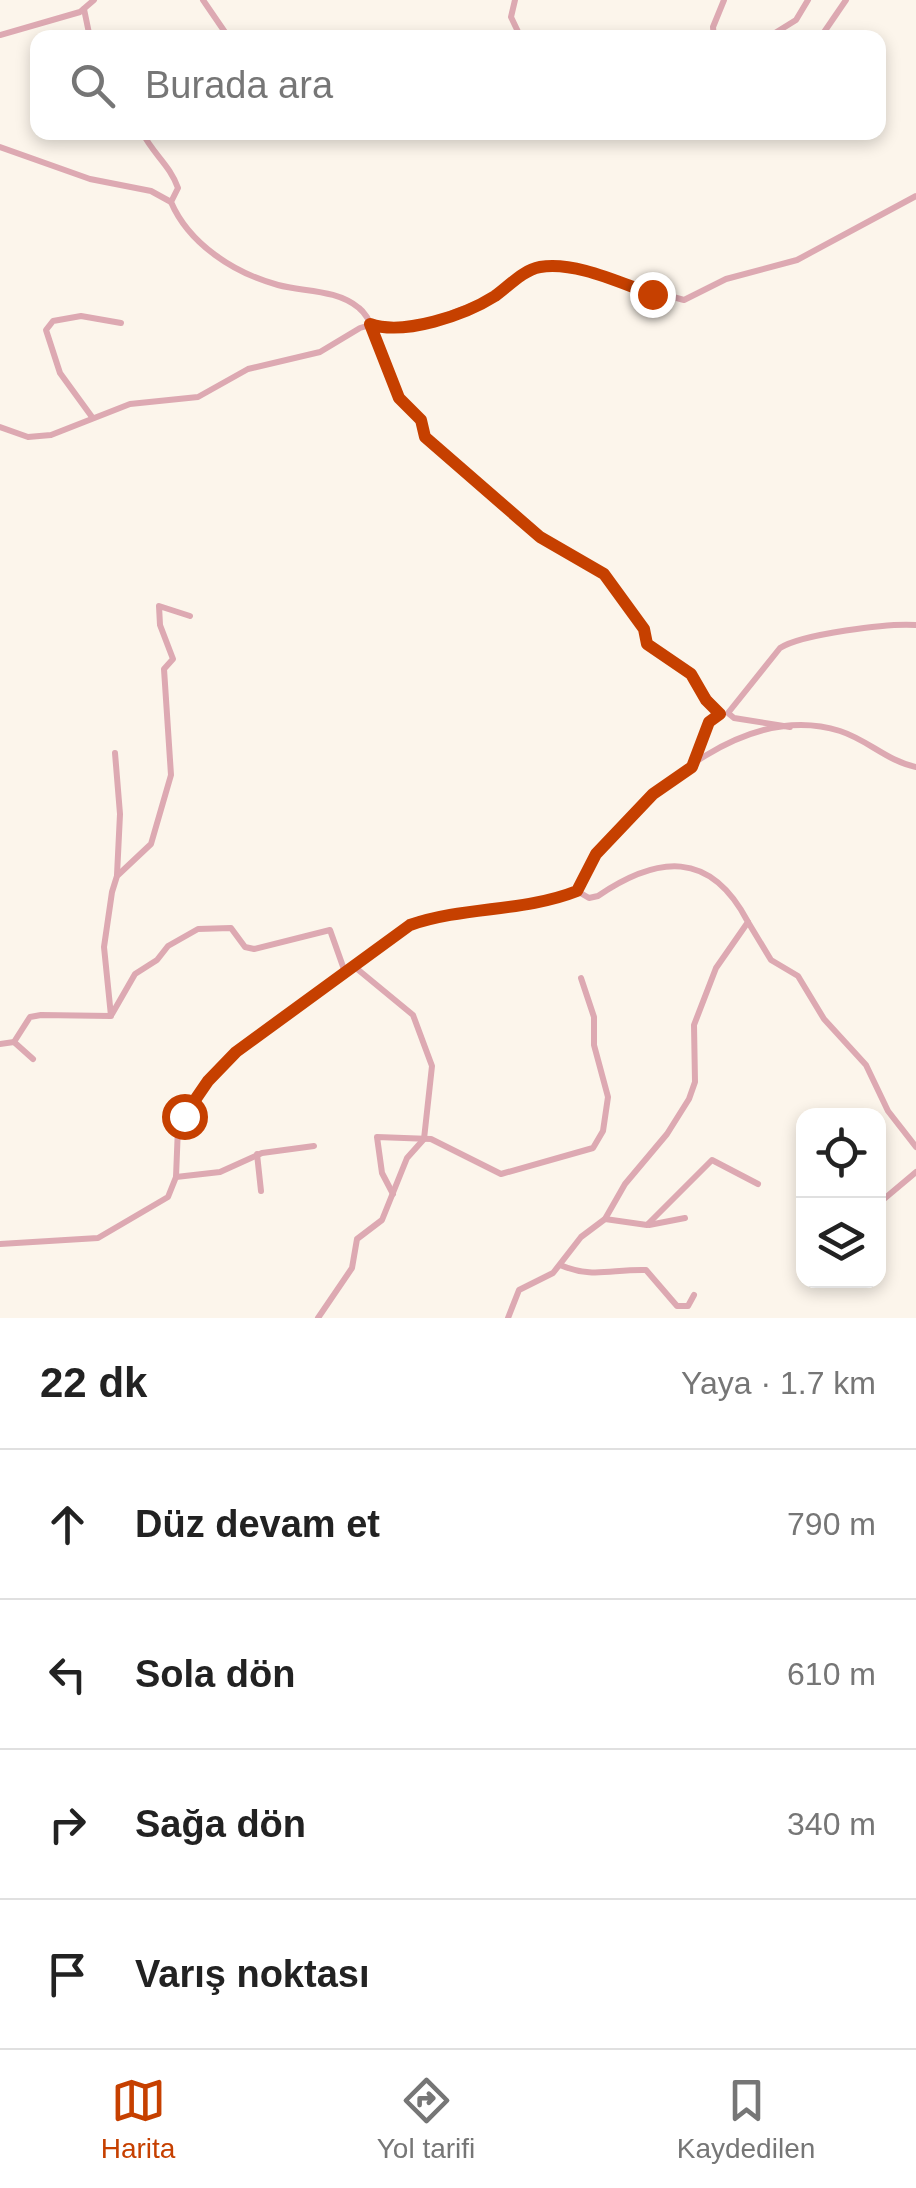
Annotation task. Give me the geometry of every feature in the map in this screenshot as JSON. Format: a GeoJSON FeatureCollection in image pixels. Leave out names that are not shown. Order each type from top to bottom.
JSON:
{"type":"FeatureCollection","features":[{"type":"Feature","properties":{"kind":"street"},"geometry":{"type":"LineString","coordinates":[[0,35],[84,9],[94,0]]}},
{"type":"Feature","properties":{"kind":"street"},"geometry":{"type":"LineString","coordinates":[[204,0],[225,30]]}},
{"type":"Feature","properties":{"kind":"street"},"geometry":{"type":"LineString","coordinates":[[515,0],[510,16],[517,30]]}},
{"type":"Feature","properties":{"kind":"street"},"geometry":{"type":"LineString","coordinates":[[712,30],[724,0]]}},
{"type":"Feature","properties":{"kind":"street"},"geometry":{"type":"LineString","coordinates":[[780,30],[796,20],[808,0]]}},
{"type":"Feature","properties":{"kind":"street"},"geometry":{"type":"LineString","coordinates":[[825,30],[846,0]]}},
{"type":"Feature","properties":{"kind":"street"},"geometry":{"type":"LineString","coordinates":[[84,9],[88,30]]}},
{"type":"Feature","properties":{"kind":"street"},"geometry":{"type":"LineString","coordinates":[[148,140],[174,177],[178,188],[171,202]]}},
{"type":"Feature","properties":{"kind":"street"},"geometry":{"type":"LineString","coordinates":[[0,147],[90,179],[151,191],[171,202],[207,253],[277,285],[310,288],[359,308],[370,324],[399,398],[421,420],[425,437],[540,537],[604,574],[644,629],[647,644],[691,674],[706,700],[734,718],[842,732],[897,763],[913,767],[916,777]]}},
{"type":"Feature","properties":{"kind":"street"},"geometry":{"type":"LineString","coordinates":[[0,427],[28,437],[51,435],[130,404],[198,396],[248,369],[320,352],[370,324],[386,330],[410,329],[492,298],[536,267],[561,266],[684,300],[726,280],[797,260],[916,196]]}},
{"type":"Feature","properties":{"kind":"street"},"geometry":{"type":"LineString","coordinates":[[92,417],[60,373],[46,330],[52,320],[81,316],[121,323]]}},
{"type":"Feature","properties":{"kind":"street"},"geometry":{"type":"LineString","coordinates":[[117,876],[152,844],[171,775],[164,669],[173,658],[160,625],[159,606],[190,616]]}},
{"type":"Feature","properties":{"kind":"street"},"geometry":{"type":"LineString","coordinates":[[692,767],[709,722],[724,714],[789,642],[916,625]]}},
{"type":"Feature","properties":{"kind":"street"},"geometry":{"type":"LineString","coordinates":[[0,1244],[98,1238],[168,1197],[176,1177],[178,1127],[208,1081],[236,1052],[283,1016],[356,968],[410,925],[440,915],[554,900],[577,891],[596,854],[653,794],[744,736],[797,729]]}},
{"type":"Feature","properties":{"kind":"street"},"geometry":{"type":"LineString","coordinates":[[111,1016],[104,947],[117,876],[120,814],[115,752]]}},
{"type":"Feature","properties":{"kind":"street"},"geometry":{"type":"LineString","coordinates":[[577,891],[589,898],[598,896],[621,880],[660,864],[703,873],[718,883],[771,960],[798,976],[831,1029],[866,1066],[888,1111],[916,1147]]}},
{"type":"Feature","properties":{"kind":"street"},"geometry":{"type":"LineString","coordinates":[[508,1318],[519,1290],[543,1280],[581,1237],[605,1219],[625,1184],[667,1134],[689,1099],[695,1082],[694,1025],[716,968],[748,922]]}},
{"type":"Feature","properties":{"kind":"street"},"geometry":{"type":"LineString","coordinates":[[111,1016],[135,974],[157,960],[168,946],[198,929],[231,928],[245,947],[254,948],[330,930],[346,975]]}},
{"type":"Feature","properties":{"kind":"street"},"geometry":{"type":"LineString","coordinates":[[318,1318],[352,1268],[357,1238],[382,1220],[407,1158],[424,1140],[430,1116],[428,1046],[413,1016],[356,968]]}},
{"type":"Feature","properties":{"kind":"street"},"geometry":{"type":"LineString","coordinates":[[393,1194],[382,1173],[377,1137],[424,1140],[500,1174],[593,1148],[603,1131],[608,1097],[594,1045],[594,1017],[581,978]]}},
{"type":"Feature","properties":{"kind":"street"},"geometry":{"type":"LineString","coordinates":[[0,1044],[14,1042],[30,1018],[41,1014],[111,1016]]}},
{"type":"Feature","properties":{"kind":"street"},"geometry":{"type":"LineString","coordinates":[[14,1042],[33,1059]]}},
{"type":"Feature","properties":{"kind":"street"},"geometry":{"type":"LineString","coordinates":[[176,1177],[220,1172],[257,1154],[314,1146]]}},
{"type":"Feature","properties":{"kind":"street"},"geometry":{"type":"LineString","coordinates":[[257,1154],[261,1191]]}},
{"type":"Feature","properties":{"kind":"street"},"geometry":{"type":"LineString","coordinates":[[648,1224],[712,1160],[758,1184]]}},
{"type":"Feature","properties":{"kind":"street"},"geometry":{"type":"LineString","coordinates":[[885,1198],[916,1172]]}},
{"type":"Feature","properties":{"kind":"street"},"geometry":{"type":"LineString","coordinates":[[605,1219],[648,1224],[685,1218]]}},
{"type":"Feature","properties":{"kind":"street"},"geometry":{"type":"LineString","coordinates":[[560,1265],[586,1276],[614,1269],[646,1270],[677,1306],[688,1306],[694,1295]]}},
{"type":"Feature","properties":{"kind":"route"},"geometry":{"type":"LineString","coordinates":[[184,1116],[220,1066],[236,1052],[350,973],[410,925],[440,915],[554,900],[577,891],[596,854],[653,794],[692,767],[709,722],[720,714],[713,711],[691,674],[650,648],[644,629],[604,574],[591,563],[540,537],[425,437],[421,420],[399,398],[370,324],[386,330],[410,329],[492,298],[536,267],[561,266],[652,294]]}}]}
